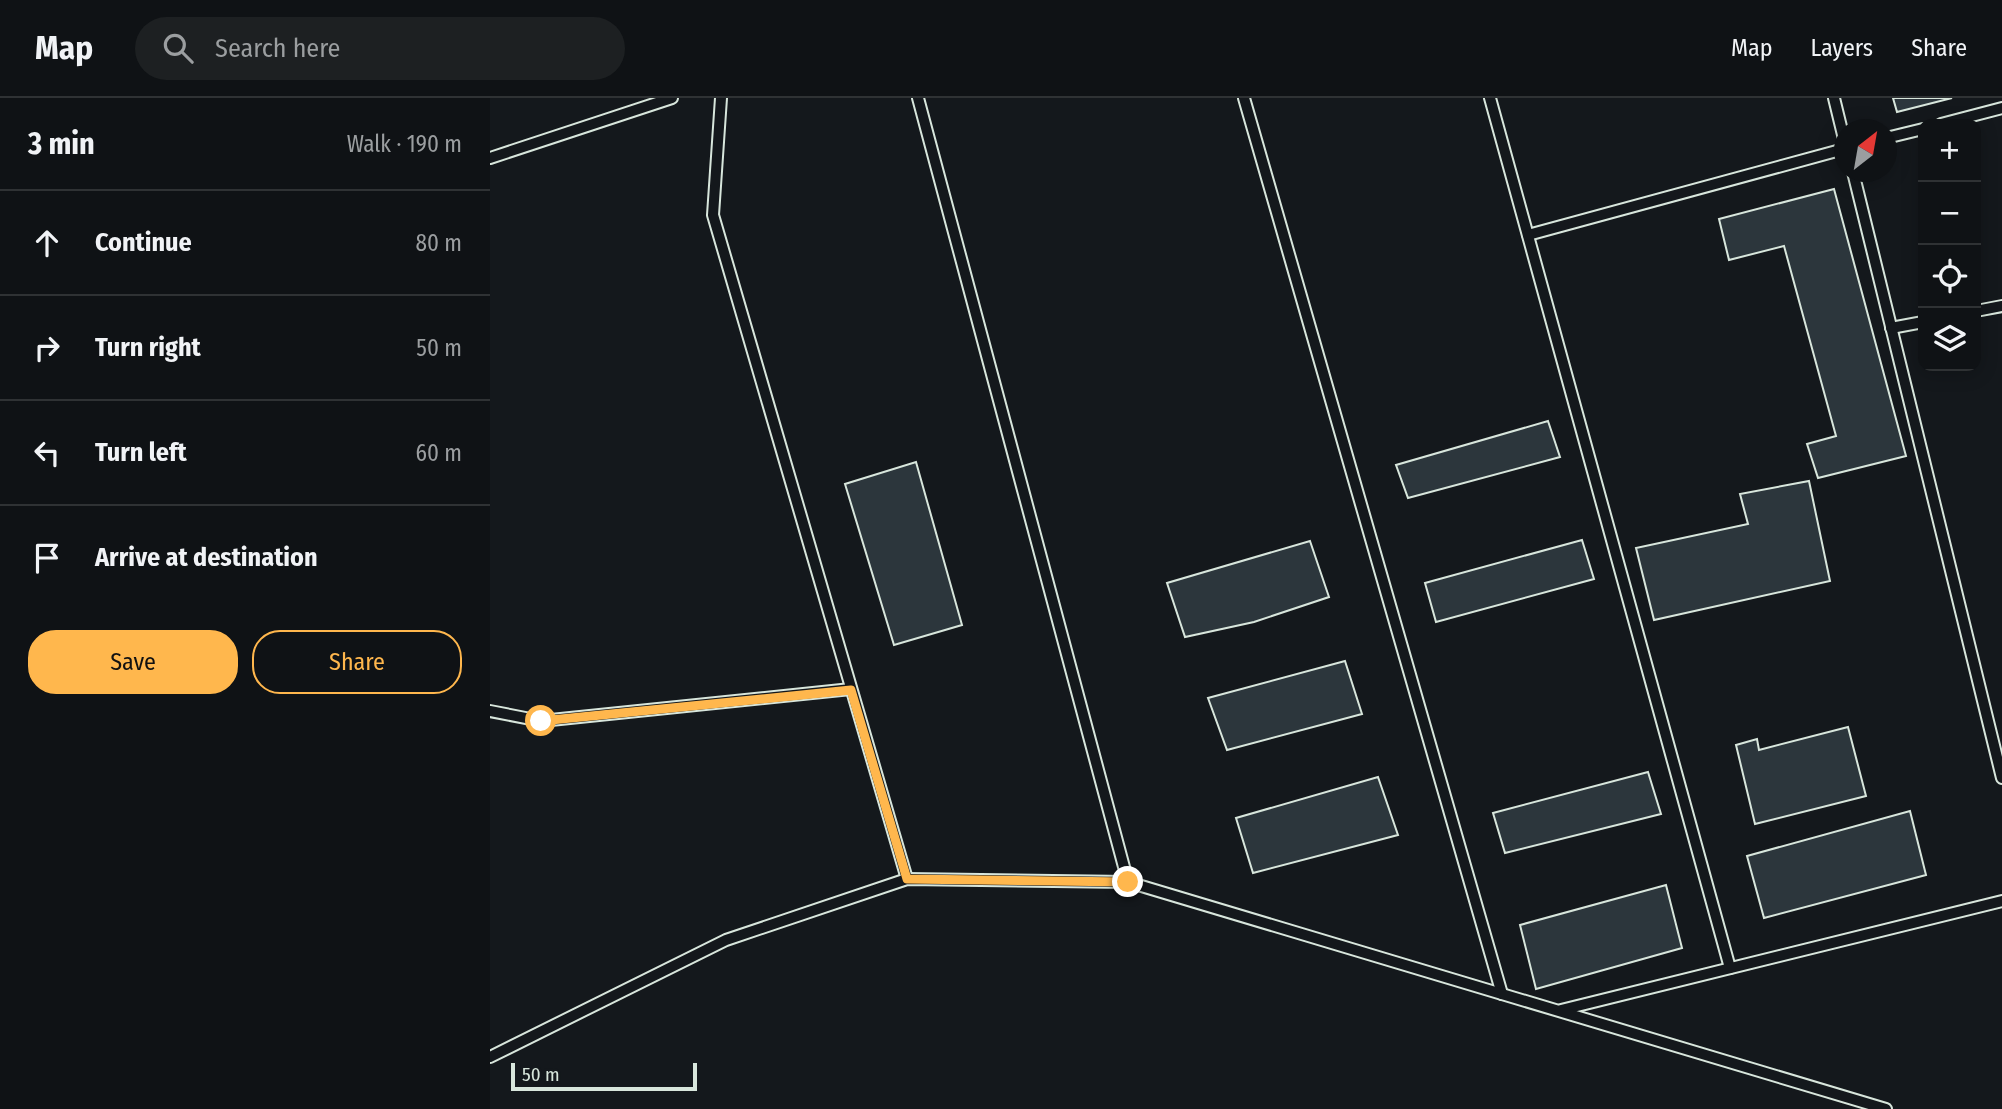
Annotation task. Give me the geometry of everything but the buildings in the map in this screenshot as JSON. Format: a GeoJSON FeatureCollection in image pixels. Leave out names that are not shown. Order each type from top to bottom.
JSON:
{"type":"FeatureCollection","features":[{"type":"Feature","properties":{"kind":"lane"},"geometry":{"type":"LineString","coordinates":[[490,158],[672,98]]}},
{"type":"Feature","properties":{"kind":"lane"},"geometry":{"type":"LineString","coordinates":[[721,98],[713,215],[907,879]]}},
{"type":"Feature","properties":{"kind":"lane"},"geometry":{"type":"LineString","coordinates":[[918,98],[1128,882]]}},
{"type":"Feature","properties":{"kind":"lane"},"geometry":{"type":"LineString","coordinates":[[1244,98],[1502,994]]}},
{"type":"Feature","properties":{"kind":"lane"},"geometry":{"type":"LineString","coordinates":[[1490,98],[1730,968]]}},
{"type":"Feature","properties":{"kind":"lane"},"geometry":{"type":"LineString","coordinates":[[1834,98],[1839,119]]}},
{"type":"Feature","properties":{"kind":"lane"},"geometry":{"type":"LineString","coordinates":[[1960,119],[2002,108]]}},
{"type":"Feature","properties":{"kind":"lane"},"geometry":{"type":"LineString","coordinates":[[1897,135],[1918,130]]}},
{"type":"Feature","properties":{"kind":"lane"},"geometry":{"type":"LineString","coordinates":[[1528,235],[1834,152]]}},
{"type":"Feature","properties":{"kind":"lane"},"geometry":{"type":"LineString","coordinates":[[1855,182],[2002,778]]}},
{"type":"Feature","properties":{"kind":"lane"},"geometry":{"type":"LineString","coordinates":[[1981,310],[2002,306]]}},
{"type":"Feature","properties":{"kind":"lane"},"geometry":{"type":"LineString","coordinates":[[1891,328],[1918,323]]}},
{"type":"Feature","properties":{"kind":"lane"},"geometry":{"type":"LineString","coordinates":[[490,711],[541,721],[851,690]]}},
{"type":"Feature","properties":{"kind":"lane"},"geometry":{"type":"LineString","coordinates":[[490,1057],[726,940],[907,879],[1128,882],[1886,1109]]}},
{"type":"Feature","properties":{"kind":"lane"},"geometry":{"type":"LineString","coordinates":[[1558,1011],[2002,901]]}},
{"type":"Feature","properties":{"kind":"route"},"geometry":{"type":"LineString","coordinates":[[541,721],[851,690],[907,879],[1128,882]]}}]}
